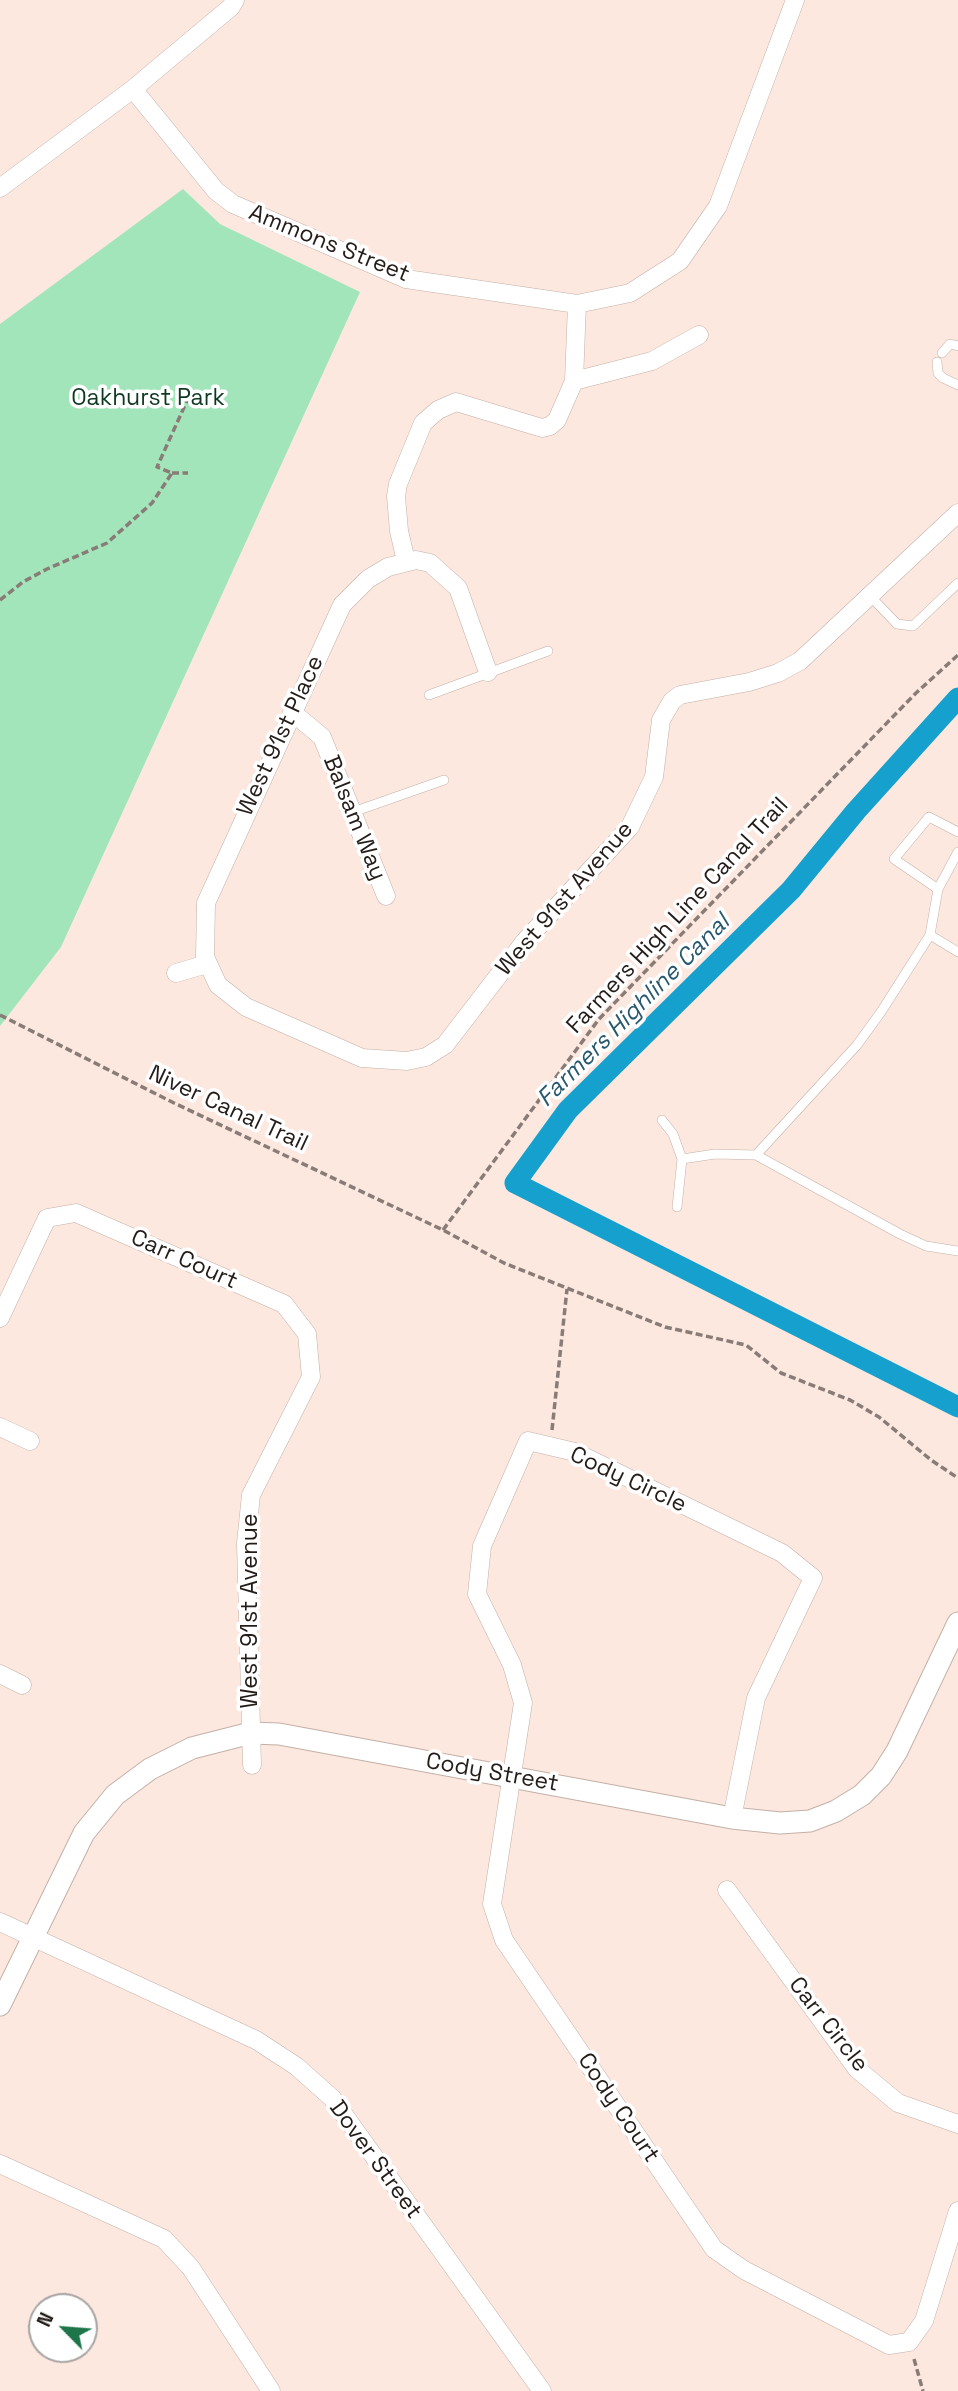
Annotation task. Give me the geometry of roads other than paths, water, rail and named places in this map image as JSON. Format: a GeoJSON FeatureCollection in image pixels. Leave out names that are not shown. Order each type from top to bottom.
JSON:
{"type":"FeatureCollection","features":[{"type":"Feature","properties":{"kind":"street"},"geometry":{"type":"LineString","coordinates":[[0,188],[133,89],[231,7],[235,0]]}},
{"type":"Feature","properties":{"kind":"street","name":"Ammons Street"},"geometry":{"type":"LineString","coordinates":[[133,89],[216,191],[233,204],[406,279],[576,304],[630,293],[680,261],[718,206],[795,0]]}},
{"type":"Feature","properties":{"kind":"street"},"geometry":{"type":"LineString","coordinates":[[488,672],[458,587],[430,563],[406,561],[399,531],[396,496],[398,484],[419,432],[429,416],[456,402],[542,428],[557,420],[573,381],[576,304]]}},
{"type":"Feature","properties":{"kind":"street"},"geometry":{"type":"LineString","coordinates":[[573,381],[640,365],[699,335]]}},
{"type":"Feature","properties":{"kind":"street","name":"West 91st Avenue"},"geometry":{"type":"LineString","coordinates":[[207,964],[218,985],[246,1007],[312,1038],[362,1058],[407,1061],[426,1057],[445,1045],[465,1023],[524,941],[630,827],[653,777],[661,720],[673,701],[680,695],[749,682],[778,673],[817,648],[958,513]]}},
{"type":"Feature","properties":{"kind":"street","name":"West 91st Place"},"geometry":{"type":"LineString","coordinates":[[207,964],[203,943],[206,903],[214,880],[342,605],[368,579],[388,567],[406,561]]}},
{"type":"Feature","properties":{"kind":"street","name":"Balsam Way"},"geometry":{"type":"LineString","coordinates":[[292,712],[322,737],[386,896]]}},
{"type":"Feature","properties":{"kind":"street"},"geometry":{"type":"LineString","coordinates":[[176,973],[207,964]]}},
{"type":"Feature","properties":{"kind":"street","name":"Carr Court"},"geometry":{"type":"LineString","coordinates":[[0,1318],[47,1218],[76,1213],[284,1304],[307,1335]]}},
{"type":"Feature","properties":{"kind":"street","name":"West 91st Avenue"},"geometry":{"type":"LineString","coordinates":[[252,1765],[246,1543],[251,1496],[311,1377],[307,1335]]}},
{"type":"Feature","properties":{"kind":"street"},"geometry":{"type":"LineString","coordinates":[[0,1427],[30,1441]]}},
{"type":"Feature","properties":{"kind":"street","name":"Cody Circle"},"geometry":{"type":"LineString","coordinates":[[512,1776],[523,1703],[512,1665],[477,1594],[482,1546],[528,1440],[575,1452],[782,1553],[813,1578],[756,1698],[732,1818]]}},
{"type":"Feature","properties":{"kind":"street","name":"Cody Street"},"geometry":{"type":"LineString","coordinates":[[251,1733],[279,1734],[732,1818],[780,1823],[810,1821],[836,1811],[862,1795],[881,1776],[897,1751],[956,1632]]}},
{"type":"Feature","properties":{"kind":"street"},"geometry":{"type":"LineString","coordinates":[[0,1674],[22,1685]]}},
{"type":"Feature","properties":{"kind":"street","name":"West 91st Avenue"},"geometry":{"type":"LineString","coordinates":[[0,2005],[84,1833],[115,1795],[150,1769],[192,1748],[251,1733]]}},
{"type":"Feature","properties":{"kind":"street","name":"Cody Court"},"geometry":{"type":"LineString","coordinates":[[512,1776],[492,1904],[504,1940],[714,2249],[744,2270],[889,2345],[909,2342],[923,2321],[958,2211]]}},
{"type":"Feature","properties":{"kind":"street","name":"Carr Circle"},"geometry":{"type":"LineString","coordinates":[[727,1890],[857,2069],[898,2102],[958,2124]]}},
{"type":"Feature","properties":{"kind":"street","name":"Dover Street"},"geometry":{"type":"LineString","coordinates":[[0,1922],[256,2040],[296,2066],[332,2098],[542,2391]]}},
{"type":"Feature","properties":{"kind":"street"},"geometry":{"type":"LineString","coordinates":[[0,2164],[164,2239],[191,2268],[271,2391]]}},
{"type":"Feature","properties":{"kind":"lane"},"geometry":{"type":"LineString","coordinates":[[942,353],[950,344],[958,346]]}},
{"type":"Feature","properties":{"kind":"lane"},"geometry":{"type":"LineString","coordinates":[[937,362],[938,373],[958,385]]}},
{"type":"Feature","properties":{"kind":"lane"},"geometry":{"type":"LineString","coordinates":[[870,596],[897,624],[913,626],[958,583]]}},
{"type":"Feature","properties":{"kind":"lane"},"geometry":{"type":"LineString","coordinates":[[429,695],[548,651]]}},
{"type":"Feature","properties":{"kind":"lane"},"geometry":{"type":"LineString","coordinates":[[354,812],[444,780]]}},
{"type":"Feature","properties":{"kind":"lane"},"geometry":{"type":"LineString","coordinates":[[938,889],[894,859],[929,817],[958,832]]}},
{"type":"Feature","properties":{"kind":"lane"},"geometry":{"type":"LineString","coordinates":[[756,1155],[858,1045],[930,935],[938,889],[958,852]]}},
{"type":"Feature","properties":{"kind":"lane"},"geometry":{"type":"LineString","coordinates":[[930,935],[958,952]]}},
{"type":"Feature","properties":{"kind":"lane"},"geometry":{"type":"LineString","coordinates":[[662,1121],[673,1134],[682,1159],[677,1207]]}},
{"type":"Feature","properties":{"kind":"lane"},"geometry":{"type":"LineString","coordinates":[[682,1159],[715,1154],[756,1155],[900,1234],[926,1245],[958,1251]]}},
{"type":"Feature","properties":{"kind":"waterway","name":"Farmers Highline Canal"},"geometry":{"type":"LineString","coordinates":[[958,698],[856,811],[791,890],[568,1110],[515,1183],[958,1407]]}},
{"type":"Feature","properties":{"kind":"park label","name":"Oakhurst Park"},"geometry":{"type":"Point","coordinates":[148,399]}}]}
